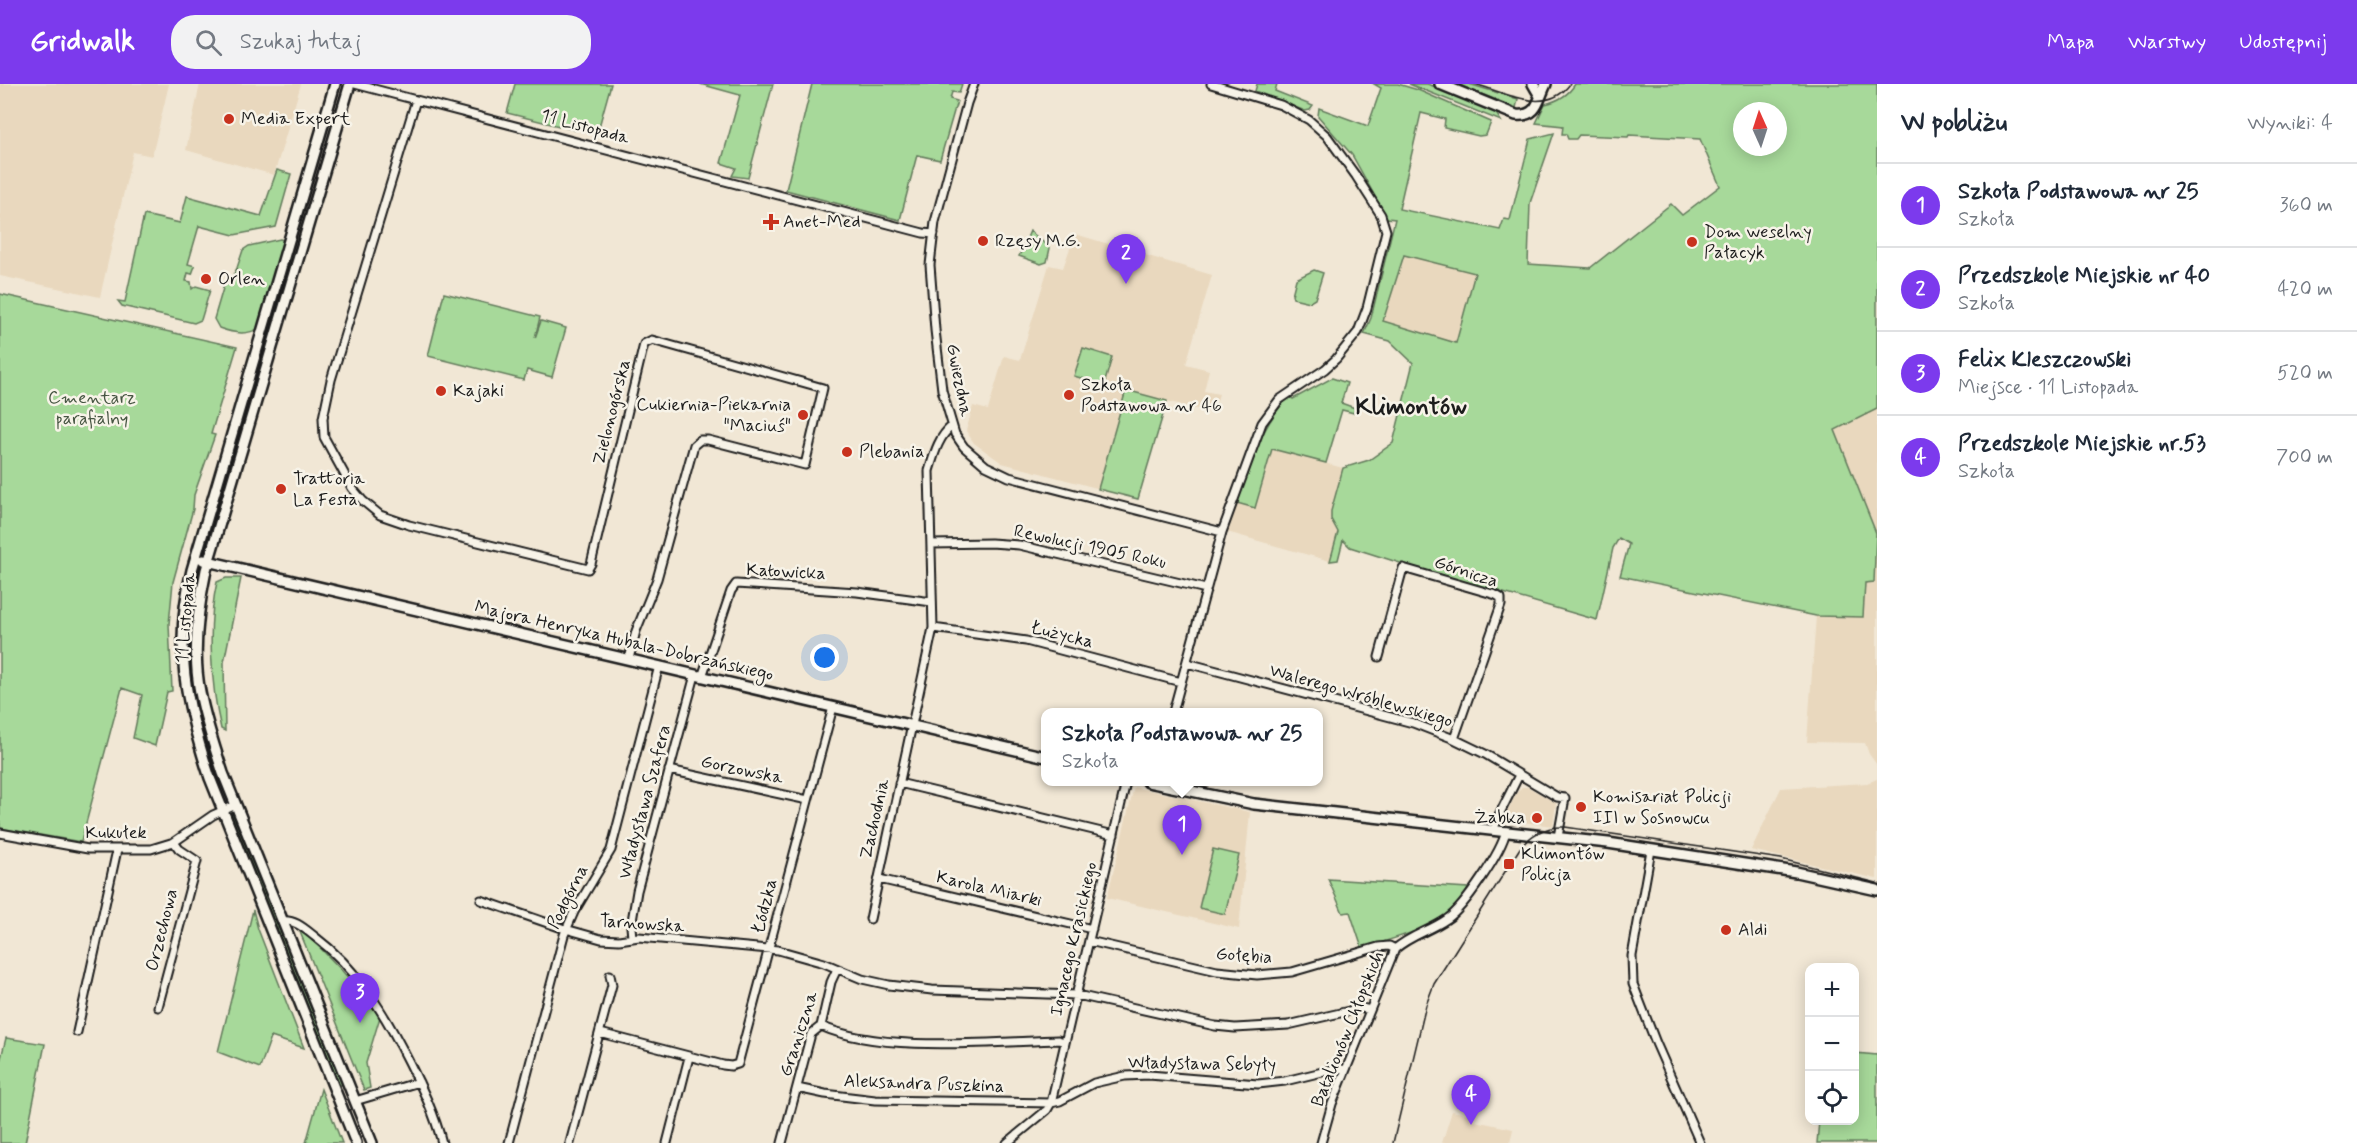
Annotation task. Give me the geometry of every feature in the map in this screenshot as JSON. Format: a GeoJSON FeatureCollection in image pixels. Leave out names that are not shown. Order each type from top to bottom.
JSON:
{"type":"FeatureCollection","features":[{"type":"Feature","properties":{"kind":"main road","name":"11 Listopada"},"geometry":{"type":"LineString","coordinates":[[335,84],[195,558],[185,600],[183,673],[195,735],[222,811],[356,1143]]}},
{"type":"Feature","properties":{"kind":"main road","name":"11 Listopada"},"geometry":{"type":"LineString","coordinates":[[350,84],[208,561],[200,609],[198,680],[209,732],[236,805],[372,1143]]}},
{"type":"Feature","properties":{"kind":"main road"},"geometry":{"type":"LineString","coordinates":[[1440,84],[1516,115],[1527,115],[1535,109],[1546,84]]}},
{"type":"Feature","properties":{"kind":"main road"},"geometry":{"type":"LineString","coordinates":[[1533,84],[1540,96]]}},
{"type":"Feature","properties":{"kind":"main road"},"geometry":{"type":"LineString","coordinates":[[292,231],[304,234]]}},
{"type":"Feature","properties":{"kind":"main road"},"geometry":{"type":"LineString","coordinates":[[259,341],[272,345]]}},
{"type":"Feature","properties":{"kind":"main road"},"geometry":{"type":"LineString","coordinates":[[240,406],[253,410]]}},
{"type":"Feature","properties":{"kind":"main road","name":"Majora Henryka Hubala-Dobrzańskiego"},"geometry":{"type":"LineString","coordinates":[[195,558],[1041,756]]}},
{"type":"Feature","properties":{"kind":"main road"},"geometry":{"type":"LineString","coordinates":[[1171,786],[1254,804],[1558,837],[1651,850],[1796,872],[1877,890]]}},
{"type":"Feature","properties":{"kind":"street","name":"11 Listopada"},"geometry":{"type":"LineString","coordinates":[[355,84],[934,234]]}},
{"type":"Feature","properties":{"kind":"street","name":"Gwiezdna"},"geometry":{"type":"LineString","coordinates":[[974,84],[944,186],[930,265],[942,390],[952,426],[964,447],[986,466],[998,472],[1222,532]]}},
{"type":"Feature","properties":{"kind":"street"},"geometry":{"type":"LineString","coordinates":[[1174,708],[1222,532],[1254,441],[1265,417],[1285,395],[1325,369],[1358,332],[1367,308],[1386,231],[1381,215],[1352,171],[1327,136],[1309,120],[1281,105],[1211,84]]}},
{"type":"Feature","properties":{"kind":"street","name":"Zielonogórska"},"geometry":{"type":"LineString","coordinates":[[416,100],[326,399],[323,418],[324,436],[344,476],[363,501],[380,515],[431,531],[588,569],[644,344],[652,340],[823,388],[805,465],[708,440],[700,440],[694,445],[657,579],[636,631],[629,659]]}},
{"type":"Feature","properties":{"kind":"street","name":"Zachodnia"},"geometry":{"type":"LineString","coordinates":[[870,919],[879,879],[878,873],[933,628],[929,471],[943,435],[952,426]]}},
{"type":"Feature","properties":{"kind":"street","name":"Rewolucji 1905 Roku"},"geometry":{"type":"LineString","coordinates":[[931,544],[1019,545],[1206,589]]}},
{"type":"Feature","properties":{"kind":"street","name":"Górnicza"},"geometry":{"type":"LineString","coordinates":[[1379,657],[1403,568],[1501,598],[1501,605],[1454,739]]}},
{"type":"Feature","properties":{"kind":"street","name":"Katowicka"},"geometry":{"type":"LineString","coordinates":[[699,676],[731,591],[736,584],[857,591],[932,602]]}},
{"type":"Feature","properties":{"kind":"street","name":"Łużycka"},"geometry":{"type":"LineString","coordinates":[[933,628],[1026,641],[1181,682]]}},
{"type":"Feature","properties":{"kind":"street","name":"Walerego Wróblewskiego"},"geometry":{"type":"LineString","coordinates":[[1187,663],[1413,723],[1454,739],[1557,797],[1565,798],[1558,837]]}},
{"type":"Feature","properties":{"kind":"street","name":"Podgórna"},"geometry":{"type":"LineString","coordinates":[[509,1143],[566,929],[611,850],[659,666]]}},
{"type":"Feature","properties":{"kind":"street","name":"Władysława Szafera"},"geometry":{"type":"LineString","coordinates":[[632,938],[631,927],[637,891],[669,770],[699,676]]}},
{"type":"Feature","properties":{"kind":"street","name":"Łódzka"},"geometry":{"type":"LineString","coordinates":[[600,1033],[723,1065],[738,1064],[833,707]]}},
{"type":"Feature","properties":{"kind":"street","name":"Gorzowska"},"geometry":{"type":"LineString","coordinates":[[669,770],[808,800]]}},
{"type":"Feature","properties":{"kind":"street"},"geometry":{"type":"LineString","coordinates":[[1494,830],[1498,817],[1520,775]]}},
{"type":"Feature","properties":{"kind":"street"},"geometry":{"type":"LineString","coordinates":[[899,783],[1114,835]]}},
{"type":"Feature","properties":{"kind":"street","name":"Ignacego Krasickiego"},"geometry":{"type":"LineString","coordinates":[[1051,1103],[1125,786]]}},
{"type":"Feature","properties":{"kind":"street","name":"Kukułek"},"geometry":{"type":"LineString","coordinates":[[0,833],[88,849],[151,849],[174,842],[204,820],[236,805]]}},
{"type":"Feature","properties":{"kind":"street","name":"Batalionów Chłopskich"},"geometry":{"type":"LineString","coordinates":[[1321,1143],[1345,1070],[1395,949],[1407,939],[1453,915],[1502,844],[1506,831]]}},
{"type":"Feature","properties":{"kind":"street","name":"Orzechowa"},"geometry":{"type":"LineString","coordinates":[[158,1007],[197,861],[179,849],[174,842]]}},
{"type":"Feature","properties":{"kind":"street"},"geometry":{"type":"LineString","coordinates":[[77,1032],[117,850]]}},
{"type":"Feature","properties":{"kind":"street"},"geometry":{"type":"LineString","coordinates":[[1651,850],[1632,956],[1633,984],[1700,1143]]}},
{"type":"Feature","properties":{"kind":"street","name":"Karola Miarki"},"geometry":{"type":"LineString","coordinates":[[879,879],[1092,929]]}},
{"type":"Feature","properties":{"kind":"street","name":"Tarnowska"},"geometry":{"type":"LineString","coordinates":[[482,900],[566,929],[610,940],[632,938],[770,950],[808,958],[869,981],[910,987],[1077,995],[1215,1026],[1235,1028],[1288,1025],[1362,1008],[1370,1010]]}},
{"type":"Feature","properties":{"kind":"street"},"geometry":{"type":"LineString","coordinates":[[282,921],[288,920],[300,925],[352,970],[389,1023],[419,1082],[442,1143]]}},
{"type":"Feature","properties":{"kind":"street","name":"Gołębia"},"geometry":{"type":"LineString","coordinates":[[1089,942],[1217,971],[1257,975],[1292,972],[1378,947],[1389,946],[1395,949]]}},
{"type":"Feature","properties":{"kind":"street","name":"Graniczna"},"geometry":{"type":"LineString","coordinates":[[782,1143],[811,1034],[821,1026],[831,982],[837,969]]}},
{"type":"Feature","properties":{"kind":"street"},"geometry":{"type":"LineString","coordinates":[[570,1143],[612,985],[610,975]]}},
{"type":"Feature","properties":{"kind":"street"},"geometry":{"type":"LineString","coordinates":[[821,1026],[867,1038],[912,1043],[1058,1040],[1065,1042]]}},
{"type":"Feature","properties":{"kind":"street"},"geometry":{"type":"LineString","coordinates":[[667,1143],[689,1057]]}},
{"type":"Feature","properties":{"kind":"street","name":"Władysława Sebyły"},"geometry":{"type":"LineString","coordinates":[[1007,1143],[1047,1110],[1051,1103],[1060,1101],[1094,1083],[1125,1076],[1149,1075],[1258,1084],[1286,1081],[1339,1068],[1345,1070]]}},
{"type":"Feature","properties":{"kind":"street"},"geometry":{"type":"LineString","coordinates":[[355,1101],[419,1082]]}},
{"type":"Feature","properties":{"kind":"street","name":"Aleksandra Puszkina"},"geometry":{"type":"LineString","coordinates":[[796,1088],[875,1100],[1051,1103]]}},
{"type":"Feature","properties":{"kind":"shaded area"},"geometry":{"type":"Polygon","coordinates":[[[0,84],[169,84],[152,156],[133,152],[100,297],[0,276],[0,84]]]}},
{"type":"Feature","properties":{"kind":"shaded area"},"geometry":{"type":"Polygon","coordinates":[[[200,84],[301,84],[274,175],[186,150],[200,84]]]}},
{"type":"Feature","properties":{"kind":"shaded area","name":"Szkoła Podstawowa nr 46"},"geometry":{"type":"Polygon","coordinates":[[[1075,234],[1212,275],[1186,364],[1209,370],[1204,391],[1219,394],[1213,413],[1167,401],[1138,499],[1002,463],[974,443],[966,431],[973,406],[988,410],[1004,356],[1020,360],[1049,265],[1063,268],[1075,234]]]}},
{"type":"Feature","properties":{"kind":"shaded area"},"geometry":{"type":"Polygon","coordinates":[[[1404,255],[1475,273],[1456,343],[1383,321],[1404,255]]]}},
{"type":"Feature","properties":{"kind":"shaded area"},"geometry":{"type":"Polygon","coordinates":[[[1877,409],[1877,765],[1865,743],[1807,742],[1816,616],[1863,617],[1865,582],[1874,582],[1876,533],[1835,430],[1877,409]]]}},
{"type":"Feature","properties":{"kind":"shaded area"},"geometry":{"type":"Polygon","coordinates":[[[1272,449],[1343,468],[1331,511],[1331,519],[1338,532],[1330,561],[1227,532],[1237,503],[1255,508],[1272,449]]]}},
{"type":"Feature","properties":{"kind":"shaded area"},"geometry":{"type":"Polygon","coordinates":[[[1877,779],[1877,879],[1751,850],[1781,788],[1867,783],[1877,779]]]}},
{"type":"Feature","properties":{"kind":"shaded area"},"geometry":{"type":"Polygon","coordinates":[[[1134,787],[1250,812],[1239,929],[1107,898],[1134,787]]]}},
{"type":"Feature","properties":{"kind":"shaded area"},"geometry":{"type":"Polygon","coordinates":[[[1522,787],[1528,787],[1556,803],[1553,826],[1523,822],[1523,818],[1506,815],[1522,787]]]}},
{"type":"Feature","properties":{"kind":"shaded area"},"geometry":{"type":"Polygon","coordinates":[[[1452,1111],[1472,1115],[1475,1121],[1513,1129],[1510,1143],[1442,1143],[1452,1111]]]}},
{"type":"Feature","properties":{"kind":"green space"},"geometry":{"type":"Polygon","coordinates":[[[515,84],[611,84],[597,134],[582,127],[575,130],[507,113],[515,84]]]}},
{"type":"Feature","properties":{"kind":"green space"},"geometry":{"type":"Polygon","coordinates":[[[700,84],[773,84],[748,178],[732,176],[736,168],[721,163],[740,95],[700,84]]]}},
{"type":"Feature","properties":{"kind":"green space"},"geometry":{"type":"Polygon","coordinates":[[[812,84],[962,84],[959,93],[952,92],[950,99],[957,101],[940,160],[917,155],[900,220],[786,190],[812,84]]]}},
{"type":"Feature","properties":{"kind":"green space"},"geometry":{"type":"Polygon","coordinates":[[[1257,84],[1277,84],[1275,91],[1313,106],[1310,110],[1305,111],[1255,91],[1257,84]]]}},
{"type":"Feature","properties":{"kind":"green space"},"geometry":{"type":"Polygon","coordinates":[[[1374,84],[1398,84],[1418,90],[1491,122],[1486,135],[1479,136],[1444,128],[1445,119],[1421,113],[1399,209],[1500,230],[1504,219],[1510,220],[1530,139],[1554,133],[1530,203],[1528,264],[1590,268],[1671,204],[1682,215],[1720,186],[1700,139],[1579,135],[1576,139],[1568,139],[1566,134],[1562,134],[1563,126],[1536,123],[1545,104],[1562,97],[1575,84],[1877,84],[1877,409],[1835,430],[1876,533],[1874,582],[1865,583],[1863,617],[1816,616],[1620,576],[1629,544],[1619,538],[1613,548],[1597,620],[1397,562],[1350,547],[1343,540],[1338,560],[1330,561],[1338,532],[1331,519],[1331,511],[1343,468],[1369,460],[1393,443],[1413,363],[1390,341],[1364,334],[1371,318],[1395,219],[1387,218],[1352,155],[1318,116],[1319,108],[1368,126],[1381,88],[1374,84]],[[1404,255],[1383,321],[1456,343],[1475,273],[1404,255]]]}},
{"type":"Feature","properties":{"kind":"green space"},"geometry":{"type":"Polygon","coordinates":[[[1409,84],[1433,86],[1496,113],[1501,121],[1409,84]]]}},
{"type":"Feature","properties":{"kind":"green space"},"geometry":{"type":"Polygon","coordinates":[[[1457,84],[1469,84],[1518,99],[1516,108],[1457,84]]]}},
{"type":"Feature","properties":{"kind":"green space"},"geometry":{"type":"Polygon","coordinates":[[[277,170],[291,174],[276,227],[234,235],[199,226],[188,264],[195,266],[192,274],[188,273],[186,281],[191,282],[192,289],[196,286],[210,290],[201,320],[194,323],[122,306],[118,301],[125,302],[144,215],[180,223],[187,196],[261,216],[277,170]]]}},
{"type":"Feature","properties":{"kind":"green space"},"geometry":{"type":"Polygon","coordinates":[[[1030,231],[1050,248],[1047,262],[1041,264],[1019,256],[1030,231]]]}},
{"type":"Feature","properties":{"kind":"green space"},"geometry":{"type":"Polygon","coordinates":[[[283,240],[259,328],[239,333],[219,328],[214,319],[224,285],[230,281],[243,250],[249,246],[283,240]]]}},
{"type":"Feature","properties":{"kind":"green space"},"geometry":{"type":"Polygon","coordinates":[[[1314,270],[1323,273],[1315,299],[1310,302],[1293,298],[1296,279],[1314,270]]]}},
{"type":"Feature","properties":{"kind":"green space"},"geometry":{"type":"Polygon","coordinates":[[[444,293],[540,317],[535,338],[541,321],[566,328],[552,377],[527,370],[524,380],[428,356],[444,293]]]}},
{"type":"Feature","properties":{"kind":"green space","name":"Cmentarz parafialny"},"geometry":{"type":"Polygon","coordinates":[[[0,294],[237,347],[211,434],[215,435],[194,495],[193,509],[173,582],[169,624],[172,691],[167,692],[155,746],[133,738],[142,695],[122,688],[81,842],[0,828],[0,294]]]}},
{"type":"Feature","properties":{"kind":"green space"},"geometry":{"type":"Polygon","coordinates":[[[1083,348],[1112,357],[1104,385],[1074,376],[1083,348]]]}},
{"type":"Feature","properties":{"kind":"green space"},"geometry":{"type":"Polygon","coordinates":[[[1332,378],[1347,383],[1341,403],[1355,408],[1354,413],[1342,410],[1326,463],[1272,449],[1255,508],[1237,503],[1258,446],[1280,407],[1290,396],[1293,399],[1332,378]]]}},
{"type":"Feature","properties":{"kind":"green space"},"geometry":{"type":"Polygon","coordinates":[[[1126,390],[1167,401],[1138,499],[1098,489],[1126,390]]]}},
{"type":"Feature","properties":{"kind":"green space"},"geometry":{"type":"Polygon","coordinates":[[[226,578],[241,578],[224,662],[225,731],[221,729],[215,694],[211,636],[217,582],[226,578]]]}},
{"type":"Feature","properties":{"kind":"green space"},"geometry":{"type":"Polygon","coordinates":[[[234,813],[343,1084],[338,1086],[229,815],[234,813]]]}},
{"type":"Feature","properties":{"kind":"green space"},"geometry":{"type":"Polygon","coordinates":[[[1213,849],[1239,855],[1225,914],[1199,908],[1213,849]]]}},
{"type":"Feature","properties":{"kind":"green space"},"geometry":{"type":"Polygon","coordinates":[[[1328,879],[1468,888],[1461,901],[1451,912],[1437,921],[1407,934],[1362,948],[1350,912],[1343,913],[1328,879]]]}},
{"type":"Feature","properties":{"kind":"green space"},"geometry":{"type":"Polygon","coordinates":[[[253,910],[258,929],[304,1048],[271,1037],[260,1068],[218,1052],[253,910]]]}},
{"type":"Feature","properties":{"kind":"green space"},"geometry":{"type":"Polygon","coordinates":[[[298,927],[341,970],[380,1017],[366,1063],[370,1088],[364,1090],[298,927]]]}},
{"type":"Feature","properties":{"kind":"green space"},"geometry":{"type":"Polygon","coordinates":[[[6,1038],[45,1044],[25,1143],[0,1143],[0,1062],[6,1038]]]}},
{"type":"Feature","properties":{"kind":"green space"},"geometry":{"type":"Polygon","coordinates":[[[1859,1053],[1877,1055],[1877,1143],[1817,1143],[1819,1125],[1859,1125],[1859,1053]]]}},
{"type":"Feature","properties":{"kind":"green space"},"geometry":{"type":"Polygon","coordinates":[[[321,1089],[342,1143],[306,1143],[321,1089]]]}},
{"type":"Feature","properties":{"kind":"tram line"},"geometry":{"type":"LineString","coordinates":[[1475,84],[1513,96],[1538,100],[1550,99],[1561,94],[1570,84]]}},
{"type":"Feature","properties":{"kind":"tram line"},"geometry":{"type":"LineString","coordinates":[[1393,1143],[1426,1005],[1434,984],[1520,848],[1529,838],[1540,832],[1565,827],[1781,859],[1877,883]]}},
{"type":"Feature","properties":{"kind":"place","name":"Media Expert"},"geometry":{"type":"Point","coordinates":[229,119]}},
{"type":"Feature","properties":{"kind":"place","name":"Anet-Med"},"geometry":{"type":"Point","coordinates":[771,222]}},
{"type":"Feature","properties":{"kind":"place","name":"Rzęsy M.G."},"geometry":{"type":"Point","coordinates":[983,241]}},
{"type":"Feature","properties":{"kind":"place","name":"Dom weselny Pałacyk"},"geometry":{"type":"Point","coordinates":[1692,242]}},
{"type":"Feature","properties":{"kind":"place","name":"Orlen"},"geometry":{"type":"Point","coordinates":[206,279]}},
{"type":"Feature","properties":{"kind":"place","name":"Przedszkole Miejskie nr 40"},"geometry":{"type":"Point","coordinates":[1126,284]}},
{"type":"Feature","properties":{"kind":"place","name":"Kajaki"},"geometry":{"type":"Point","coordinates":[441,391]}},
{"type":"Feature","properties":{"kind":"place","name":"Szkoła Podstawowa nr 46"},"geometry":{"type":"Point","coordinates":[1069,395]}},
{"type":"Feature","properties":{"kind":"place","name":"Cukiernia-Piekarnia \"Maciuś\""},"geometry":{"type":"Point","coordinates":[803,415]}},
{"type":"Feature","properties":{"kind":"place","name":"Plebania"},"geometry":{"type":"Point","coordinates":[847,452]}},
{"type":"Feature","properties":{"kind":"place","name":"Trattoria La Festa"},"geometry":{"type":"Point","coordinates":[281,489]}},
{"type":"Feature","properties":{"kind":"place","name":"Komisariat Policji III w Sosnowcu"},"geometry":{"type":"Point","coordinates":[1581,807]}},
{"type":"Feature","properties":{"kind":"place","name":"Żabka"},"geometry":{"type":"Point","coordinates":[1537,818]}},
{"type":"Feature","properties":{"kind":"place","name":"Szkoła Podstawowa nr 25"},"geometry":{"type":"Point","coordinates":[1182,855]}},
{"type":"Feature","properties":{"kind":"place","name":"Klimontów Policja"},"geometry":{"type":"Point","coordinates":[1509,864]}},
{"type":"Feature","properties":{"kind":"place","name":"Aldi"},"geometry":{"type":"Point","coordinates":[1726,930]}},
{"type":"Feature","properties":{"kind":"place","name":"Felix Kleszczowski"},"geometry":{"type":"Point","coordinates":[360,1023]}},
{"type":"Feature","properties":{"kind":"place","name":"Przedszkole Miejskie nr.53"},"geometry":{"type":"Point","coordinates":[1471,1125]}},
{"type":"Feature","properties":{"kind":"district","name":"Klimontów"},"geometry":{"type":"Point","coordinates":[1411,407]}}]}
